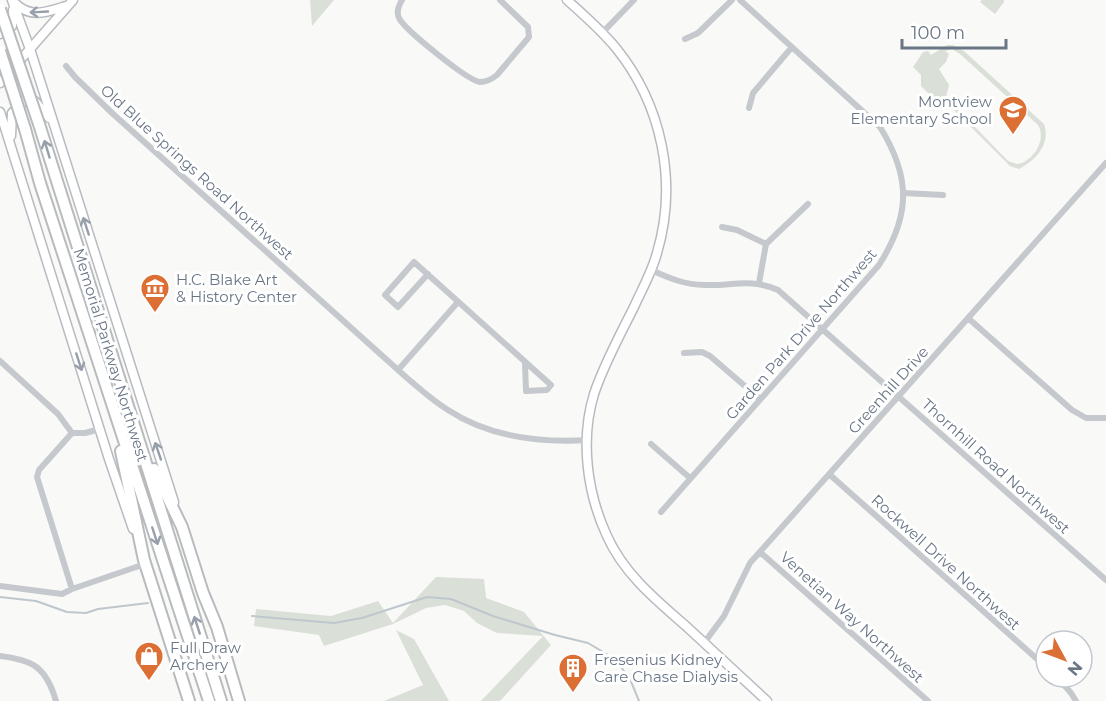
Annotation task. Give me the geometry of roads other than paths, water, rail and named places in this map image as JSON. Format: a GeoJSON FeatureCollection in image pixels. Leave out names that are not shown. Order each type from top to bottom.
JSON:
{"type":"FeatureCollection","features":[{"type":"Feature","properties":{"kind":"highway","name":"Memorial Parkway Northwest"},"geometry":{"type":"LineString","coordinates":[[0,9],[39,124],[221,701]]}},
{"type":"Feature","properties":{"kind":"highway","name":"Memorial Parkway Northwest"},"geometry":{"type":"LineString","coordinates":[[0,51],[40,183],[209,701]]}},
{"type":"Feature","properties":{"kind":"highway"},"geometry":{"type":"LineString","coordinates":[[111,400],[144,562],[189,701]]}},
{"type":"Feature","properties":{"kind":"highway"},"geometry":{"type":"LineString","coordinates":[[127,405],[162,489],[182,527],[203,593],[217,627],[239,701]]}},
{"type":"Feature","properties":{"kind":"main road"},"geometry":{"type":"LineString","coordinates":[[567,0],[602,33],[636,76],[654,116],[664,154],[665,214],[657,254],[594,394],[588,440],[589,482],[599,517],[615,551],[634,578],[767,701]]}},
{"type":"Feature","properties":{"kind":"main road"},"geometry":{"type":"LineString","coordinates":[[12,1],[21,10],[35,14],[46,13],[71,3]]}},
{"type":"Feature","properties":{"kind":"main road"},"geometry":{"type":"LineString","coordinates":[[0,34],[12,26],[14,18],[12,1]]}},
{"type":"Feature","properties":{"kind":"main road"},"geometry":{"type":"LineString","coordinates":[[12,1],[30,49],[182,527]]}},
{"type":"Feature","properties":{"kind":"main road"},"geometry":{"type":"LineString","coordinates":[[0,82],[71,3]]}},
{"type":"Feature","properties":{"kind":"main road"},"geometry":{"type":"LineString","coordinates":[[11,147],[12,113],[26,99],[35,101],[54,126]]}},
{"type":"Feature","properties":{"kind":"main road"},"geometry":{"type":"LineString","coordinates":[[0,112],[144,562]]}},
{"type":"Feature","properties":{"kind":"street"},"geometry":{"type":"LineString","coordinates":[[402,0],[398,6],[398,12],[402,22],[445,61],[476,81],[483,82],[497,75],[530,37],[528,27],[500,0]]}},
{"type":"Feature","properties":{"kind":"street"},"geometry":{"type":"LineString","coordinates":[[602,33],[634,0]]}},
{"type":"Feature","properties":{"kind":"street"},"geometry":{"type":"LineString","coordinates":[[685,39],[698,33],[732,0]]}},
{"type":"Feature","properties":{"kind":"street","name":"Garden Park Drive Northwest"},"geometry":{"type":"LineString","coordinates":[[661,512],[879,265],[890,248],[902,217],[903,193],[897,159],[880,127],[740,0]]}},
{"type":"Feature","properties":{"kind":"street"},"geometry":{"type":"LineString","coordinates":[[748,108],[753,93],[792,47]]}},
{"type":"Feature","properties":{"kind":"street","name":"Old Blue Springs Road Northwest"},"geometry":{"type":"LineString","coordinates":[[66,66],[112,113],[398,370],[445,409],[473,424],[500,433],[535,440],[562,442],[588,440]]}},
{"type":"Feature","properties":{"kind":"street","name":"Greenhill Drive"},"geometry":{"type":"LineString","coordinates":[[704,644],[720,624],[744,574],[760,552],[1106,163]]}},
{"type":"Feature","properties":{"kind":"street"},"geometry":{"type":"LineString","coordinates":[[903,193],[943,195]]}},
{"type":"Feature","properties":{"kind":"street"},"geometry":{"type":"LineString","coordinates":[[759,283],[766,244],[808,204]]}},
{"type":"Feature","properties":{"kind":"street"},"geometry":{"type":"LineString","coordinates":[[722,227],[737,230],[766,244]]}},
{"type":"Feature","properties":{"kind":"street"},"geometry":{"type":"LineString","coordinates":[[428,274],[398,307],[385,295],[414,262],[428,274],[525,363],[552,385],[547,390],[526,391],[525,363]]}},
{"type":"Feature","properties":{"kind":"street","name":"Thornhill Road Northwest"},"geometry":{"type":"LineString","coordinates":[[651,270],[686,284],[747,282],[759,283],[778,290],[1106,580]]}},
{"type":"Feature","properties":{"kind":"street"},"geometry":{"type":"LineString","coordinates":[[398,370],[458,302]]}},
{"type":"Feature","properties":{"kind":"street"},"geometry":{"type":"LineString","coordinates":[[968,318],[1072,410],[1086,418],[1106,418]]}},
{"type":"Feature","properties":{"kind":"street"},"geometry":{"type":"LineString","coordinates":[[684,353],[702,352],[710,356],[760,399]]}},
{"type":"Feature","properties":{"kind":"street"},"geometry":{"type":"LineString","coordinates":[[0,361],[58,414],[72,433]]}},
{"type":"Feature","properties":{"kind":"street"},"geometry":{"type":"LineString","coordinates":[[72,589],[37,477],[39,470],[72,433],[85,433],[100,429]]}},
{"type":"Feature","properties":{"kind":"street"},"geometry":{"type":"LineString","coordinates":[[651,444],[690,478]]}},
{"type":"Feature","properties":{"kind":"street","name":"Rockwell Drive Northwest"},"geometry":{"type":"LineString","coordinates":[[829,474],[1034,656]]}},
{"type":"Feature","properties":{"kind":"street","name":"Venetian Way Northwest"},"geometry":{"type":"LineString","coordinates":[[760,552],[923,700]]}},
{"type":"Feature","properties":{"kind":"street"},"geometry":{"type":"LineString","coordinates":[[0,586],[62,594],[144,562]]}},
{"type":"Feature","properties":{"kind":"street"},"geometry":{"type":"LineString","coordinates":[[0,656],[29,661],[36,666],[45,676],[56,701]]}},
{"type":"Feature","properties":{"kind":"street"},"geometry":{"type":"LineString","coordinates":[[1066,689],[1076,701]]}},
{"type":"Feature","properties":{"kind":"waterway"},"geometry":{"type":"LineString","coordinates":[[0,597],[36,601],[67,612],[86,613],[98,609],[148,603]]}},
{"type":"Feature","properties":{"kind":"waterway"},"geometry":{"type":"LineString","coordinates":[[252,616],[334,623],[362,618],[427,597],[451,599],[493,616],[588,643],[615,659],[630,679],[639,701]]}},
{"type":"Feature","properties":{"kind":"place","name":"Montview Elementary School"},"geometry":{"type":"Point","coordinates":[1013,136]}},
{"type":"Feature","properties":{"kind":"place","name":"H.C. Blake Art & History Center"},"geometry":{"type":"Point","coordinates":[155,314]}},
{"type":"Feature","properties":{"kind":"place","name":"Full Draw Archery"},"geometry":{"type":"Point","coordinates":[149,682]}},
{"type":"Feature","properties":{"kind":"place","name":"Fresenius Kidney Care Chase Dialysis"},"geometry":{"type":"Point","coordinates":[573,694]}}]}
